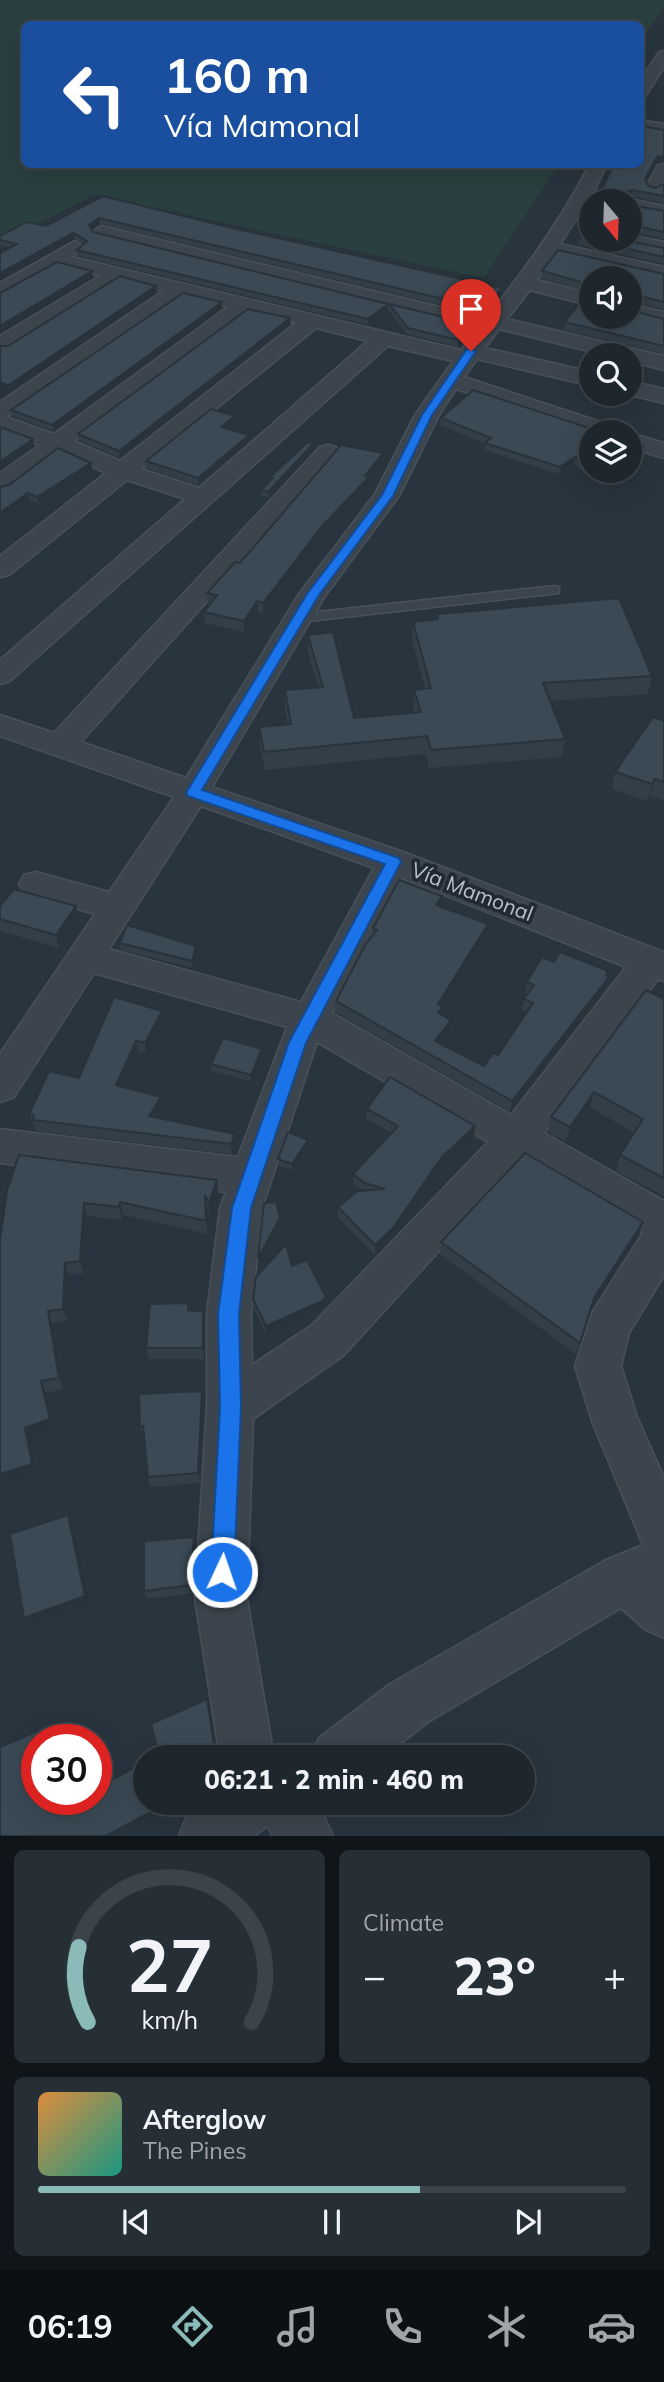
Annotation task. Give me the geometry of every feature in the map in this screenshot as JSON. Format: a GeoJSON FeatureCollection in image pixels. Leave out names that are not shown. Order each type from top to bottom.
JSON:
{"type":"FeatureCollection","features":[{"type":"Feature","properties":{"kind":"street"},"geometry":{"type":"LineString","coordinates":[[644,88],[663,59]]}},
{"type":"Feature","properties":{"kind":"street"},"geometry":{"type":"LineString","coordinates":[[644,90],[664,89]]}},
{"type":"Feature","properties":{"kind":"street"},"geometry":{"type":"LineString","coordinates":[[644,126],[664,129]]}},
{"type":"Feature","properties":{"kind":"street"},"geometry":{"type":"LineString","coordinates":[[0,1086],[193,793],[313,594],[387,496],[427,415],[468,354],[524,283],[548,247],[572,227],[594,197],[598,168]]}},
{"type":"Feature","properties":{"kind":"street"},"geometry":{"type":"LineString","coordinates":[[655,187],[664,169]]}},
{"type":"Feature","properties":{"kind":"street"},"geometry":{"type":"LineString","coordinates":[[642,206],[664,211]]}},
{"type":"Feature","properties":{"kind":"street"},"geometry":{"type":"LineString","coordinates":[[0,292],[56,259],[96,223],[492,324],[664,363]]}},
{"type":"Feature","properties":{"kind":"street"},"geometry":{"type":"LineString","coordinates":[[642,243],[664,248]]}},
{"type":"Feature","properties":{"kind":"street"},"geometry":{"type":"LineString","coordinates":[[548,247],[664,273]]}},
{"type":"Feature","properties":{"kind":"street"},"geometry":{"type":"LineString","coordinates":[[56,259],[383,339],[579,376]]}},
{"type":"Feature","properties":{"kind":"street"},"geometry":{"type":"LineString","coordinates":[[0,345],[117,274]]}},
{"type":"Feature","properties":{"kind":"street"},"geometry":{"type":"LineString","coordinates":[[524,283],[579,297]]}},
{"type":"Feature","properties":{"kind":"street"},"geometry":{"type":"LineString","coordinates":[[0,412],[178,290]]}},
{"type":"Feature","properties":{"kind":"street"},"geometry":{"type":"LineString","coordinates":[[0,485],[244,305]]}},
{"type":"Feature","properties":{"kind":"street"},"geometry":{"type":"LineString","coordinates":[[642,313],[664,318]]}},
{"type":"Feature","properties":{"kind":"street"},"geometry":{"type":"LineString","coordinates":[[0,569],[312,321]]}},
{"type":"Feature","properties":{"kind":"street"},"geometry":{"type":"LineString","coordinates":[[0,675],[383,339]]}},
{"type":"Feature","properties":{"kind":"street"},"geometry":{"type":"LineString","coordinates":[[451,380],[579,422]]}},
{"type":"Feature","properties":{"kind":"street"},"geometry":{"type":"LineString","coordinates":[[642,391],[664,396]]}},
{"type":"Feature","properties":{"kind":"street"},"geometry":{"type":"LineString","coordinates":[[0,423],[58,443],[122,471],[203,498]]}},
{"type":"Feature","properties":{"kind":"street"},"geometry":{"type":"LineString","coordinates":[[642,444],[664,451]]}},
{"type":"Feature","properties":{"kind":"street"},"geometry":{"type":"LineString","coordinates":[[59,747],[328,452]]}},
{"type":"Feature","properties":{"kind":"street","name":"Vía Mamonal"},"geometry":{"type":"LineString","coordinates":[[0,725],[394,862],[657,965]]}},
{"type":"Feature","properties":{"kind":"street"},"geometry":{"type":"LineString","coordinates":[[245,1745],[221,1599],[230,1407],[229,1314],[241,1208],[298,1042],[394,862]]}},
{"type":"Feature","properties":{"kind":"street"},"geometry":{"type":"LineString","coordinates":[[36,884],[119,908]]}},
{"type":"Feature","properties":{"kind":"street"},"geometry":{"type":"LineString","coordinates":[[86,957],[310,1019],[664,1223]]}},
{"type":"Feature","properties":{"kind":"street"},"geometry":{"type":"LineString","coordinates":[[230,1407],[328,1340],[517,1138],[657,965]]}},
{"type":"Feature","properties":{"kind":"street"},"geometry":{"type":"LineString","coordinates":[[0,1146],[252,1177]]}},
{"type":"Feature","properties":{"kind":"street"},"geometry":{"type":"LineString","coordinates":[[664,1236],[608,1326],[598,1366],[615,1422],[664,1535]]}},
{"type":"Feature","properties":{"kind":"street"},"geometry":{"type":"LineString","coordinates":[[354,1745],[409,1703],[644,1569],[664,1612]]}},
{"type":"Feature","properties":{"kind":"street"},"geometry":{"type":"LineString","coordinates":[[207,1836],[235,1815]]}},
{"type":"Feature","properties":{"kind":"street"},"geometry":{"type":"LineString","coordinates":[[293,1815],[305,1836]]}},
{"type":"Feature","properties":{"kind":"lane"},"geometry":{"type":"LineString","coordinates":[[299,618],[554,590]]}},
{"type":"Feature","properties":{"kind":"green space"},"geometry":{"type":"Polygon","coordinates":[[[0,0],[664,0],[664,7],[644,37],[644,21],[21,21],[21,168],[557,168],[484,278],[93,195],[0,245],[0,0]]]}},
{"type":"Feature","properties":{"kind":"building"},"geometry":{"type":"Polygon","coordinates":[[[644,127],[664,130],[664,156],[657,157],[645,179],[648,186],[656,188],[664,184],[664,196],[642,192],[642,189],[602,189],[613,168],[644,168],[644,127]]]}},
{"type":"Feature","properties":{"kind":"building"},"geometry":{"type":"Polygon","coordinates":[[[103,196],[228,227],[502,288],[486,309],[99,218],[89,225],[93,232],[388,304],[368,319],[77,250],[87,241],[73,233],[0,273],[0,253],[17,244],[0,240],[0,236],[26,222],[46,226],[103,196]]]}},
{"type":"Feature","properties":{"kind":"building"},"geometry":{"type":"Polygon","coordinates":[[[642,207],[664,211],[664,232],[642,227],[642,207]]]}},
{"type":"Feature","properties":{"kind":"building"},"geometry":{"type":"Polygon","coordinates":[[[642,244],[664,248],[664,257],[642,252],[642,244]]]}},
{"type":"Feature","properties":{"kind":"building"},"geometry":{"type":"Polygon","coordinates":[[[558,250],[629,266],[579,266],[579,281],[542,271],[558,250]]]}},
{"type":"Feature","properties":{"kind":"building"},"geometry":{"type":"Polygon","coordinates":[[[57,262],[92,271],[0,326],[0,293],[57,262]]]}},
{"type":"Feature","properties":{"kind":"building"},"geometry":{"type":"Polygon","coordinates":[[[642,269],[664,274],[664,302],[642,296],[642,269]]]}},
{"type":"Feature","properties":{"kind":"building"},"geometry":{"type":"Polygon","coordinates":[[[120,276],[156,286],[0,391],[0,388],[7,385],[0,382],[0,346],[8,346],[120,276]]]}},
{"type":"Feature","properties":{"kind":"building"},"geometry":{"type":"Polygon","coordinates":[[[183,293],[222,302],[52,425],[11,410],[183,293]]]}},
{"type":"Feature","properties":{"kind":"building"},"geometry":{"type":"Polygon","coordinates":[[[389,304],[473,324],[458,340],[408,328],[389,304]]]}},
{"type":"Feature","properties":{"kind":"building"},"geometry":{"type":"Polygon","coordinates":[[[579,304],[579,325],[565,322],[579,304]]]}},
{"type":"Feature","properties":{"kind":"building"},"geometry":{"type":"Polygon","coordinates":[[[248,309],[290,318],[119,451],[78,434],[248,309]]]}},
{"type":"Feature","properties":{"kind":"building"},"geometry":{"type":"Polygon","coordinates":[[[642,313],[664,319],[664,346],[594,329],[642,329],[642,313]]]}},
{"type":"Feature","properties":{"kind":"building"},"geometry":{"type":"Polygon","coordinates":[[[473,390],[579,425],[579,460],[575,457],[560,467],[485,443],[491,438],[441,418],[473,390]]]}},
{"type":"Feature","properties":{"kind":"building"},"geometry":{"type":"Polygon","coordinates":[[[211,409],[235,416],[221,427],[249,435],[198,478],[146,461],[211,409]]]}},
{"type":"Feature","properties":{"kind":"building"},"geometry":{"type":"Polygon","coordinates":[[[0,427],[33,439],[0,462],[0,427]]]}},
{"type":"Feature","properties":{"kind":"building"},"geometry":{"type":"Polygon","coordinates":[[[308,442],[314,443],[268,492],[261,490],[273,478],[270,477],[308,442]]]}},
{"type":"Feature","properties":{"kind":"building"},"geometry":{"type":"Polygon","coordinates":[[[341,445],[383,453],[365,476],[369,477],[323,525],[263,603],[257,601],[244,621],[204,612],[217,595],[207,593],[235,562],[240,563],[341,445]]]}},
{"type":"Feature","properties":{"kind":"building"},"geometry":{"type":"Polygon","coordinates":[[[58,448],[91,463],[37,497],[28,493],[0,513],[0,487],[9,485],[58,448]]]}},
{"type":"Feature","properties":{"kind":"building"},"geometry":{"type":"Polygon","coordinates":[[[619,598],[652,676],[543,683],[565,739],[431,750],[427,736],[264,752],[259,727],[291,724],[285,690],[323,687],[308,635],[333,632],[354,718],[421,712],[414,690],[431,688],[413,622],[438,619],[438,614],[619,598]]]}},
{"type":"Feature","properties":{"kind":"building"},"geometry":{"type":"Polygon","coordinates":[[[653,717],[664,721],[664,782],[655,779],[652,784],[615,772],[653,717]]]}},
{"type":"Feature","properties":{"kind":"building"},"geometry":{"type":"Polygon","coordinates":[[[399,880],[442,896],[436,905],[488,924],[438,1004],[443,1007],[438,1013],[451,1020],[435,1041],[484,1066],[493,1053],[498,1055],[533,1003],[524,999],[534,985],[527,982],[542,957],[554,962],[560,952],[608,971],[606,975],[609,977],[512,1101],[336,1001],[365,945],[377,930],[373,928],[399,880]]]}},
{"type":"Feature","properties":{"kind":"building"},"geometry":{"type":"Polygon","coordinates":[[[14,889],[76,906],[56,935],[0,919],[0,906],[14,889]]]}},
{"type":"Feature","properties":{"kind":"building"},"geometry":{"type":"Polygon","coordinates":[[[127,925],[196,946],[192,961],[120,943],[127,925]]]}},
{"type":"Feature","properties":{"kind":"building"},"geometry":{"type":"Polygon","coordinates":[[[646,990],[664,999],[664,1178],[620,1155],[643,1119],[594,1092],[570,1127],[551,1117],[646,990]]]}},
{"type":"Feature","properties":{"kind":"building"},"geometry":{"type":"Polygon","coordinates":[[[114,997],[162,1011],[145,1043],[136,1041],[116,1085],[161,1097],[149,1116],[235,1134],[231,1144],[33,1120],[34,1115],[29,1114],[49,1071],[79,1078],[114,997]]]}},
{"type":"Feature","properties":{"kind":"building"},"geometry":{"type":"Polygon","coordinates":[[[223,1038],[262,1049],[251,1075],[211,1064],[223,1038]]]}},
{"type":"Feature","properties":{"kind":"building"},"geometry":{"type":"Polygon","coordinates":[[[390,1077],[475,1126],[442,1157],[393,1228],[375,1245],[338,1207],[358,1191],[385,1189],[365,1183],[353,1174],[398,1126],[367,1109],[390,1077]]]}},
{"type":"Feature","properties":{"kind":"building"},"geometry":{"type":"Polygon","coordinates":[[[288,1132],[308,1140],[292,1164],[278,1159],[288,1132]]]}},
{"type":"Feature","properties":{"kind":"building"},"geometry":{"type":"Polygon","coordinates":[[[525,1153],[643,1222],[594,1298],[580,1343],[441,1242],[525,1153]]]}},
{"type":"Feature","properties":{"kind":"building"},"geometry":{"type":"Polygon","coordinates":[[[19,1155],[217,1180],[209,1203],[205,1195],[206,1221],[120,1202],[119,1207],[84,1203],[80,1261],[65,1263],[63,1309],[48,1311],[59,1378],[41,1381],[50,1419],[25,1428],[32,1464],[0,1474],[0,1239],[7,1191],[19,1155]]]}},
{"type":"Feature","properties":{"kind":"building"},"geometry":{"type":"Polygon","coordinates":[[[276,1202],[280,1218],[258,1258],[264,1203],[276,1202]]]}},
{"type":"Feature","properties":{"kind":"building"},"geometry":{"type":"Polygon","coordinates":[[[286,1244],[292,1266],[307,1260],[326,1297],[266,1326],[253,1299],[256,1277],[286,1244]]]}},
{"type":"Feature","properties":{"kind":"building"},"geometry":{"type":"Polygon","coordinates":[[[188,1303],[188,1310],[203,1312],[203,1348],[146,1348],[150,1304],[188,1303]]]}},
{"type":"Feature","properties":{"kind":"building"},"geometry":{"type":"Polygon","coordinates":[[[202,1391],[198,1473],[148,1477],[143,1426],[140,1426],[139,1394],[202,1391]]]}},
{"type":"Feature","properties":{"kind":"building"},"geometry":{"type":"Polygon","coordinates":[[[68,1515],[85,1596],[24,1618],[10,1534],[68,1515]]]}},
{"type":"Feature","properties":{"kind":"building"},"geometry":{"type":"Polygon","coordinates":[[[194,1537],[190,1585],[144,1591],[144,1541],[194,1537]]]}},
{"type":"Feature","properties":{"kind":"building"},"geometry":{"type":"Polygon","coordinates":[[[207,1699],[214,1745],[157,1745],[151,1724],[207,1699]]]}},
{"type":"Feature","properties":{"kind":"building"},"geometry":{"type":"Polygon","coordinates":[[[21,1738],[21,1815],[112,1815],[112,1780],[133,1768],[133,1815],[145,1815],[106,1836],[0,1836],[0,1747],[21,1738]]]}},
{"type":"Feature","properties":{"kind":"route"},"geometry":{"type":"LineString","coordinates":[[222,1572],[230,1407],[229,1314],[241,1208],[298,1042],[394,862],[193,793],[313,594],[387,496],[427,415],[471,351]]}}]}
